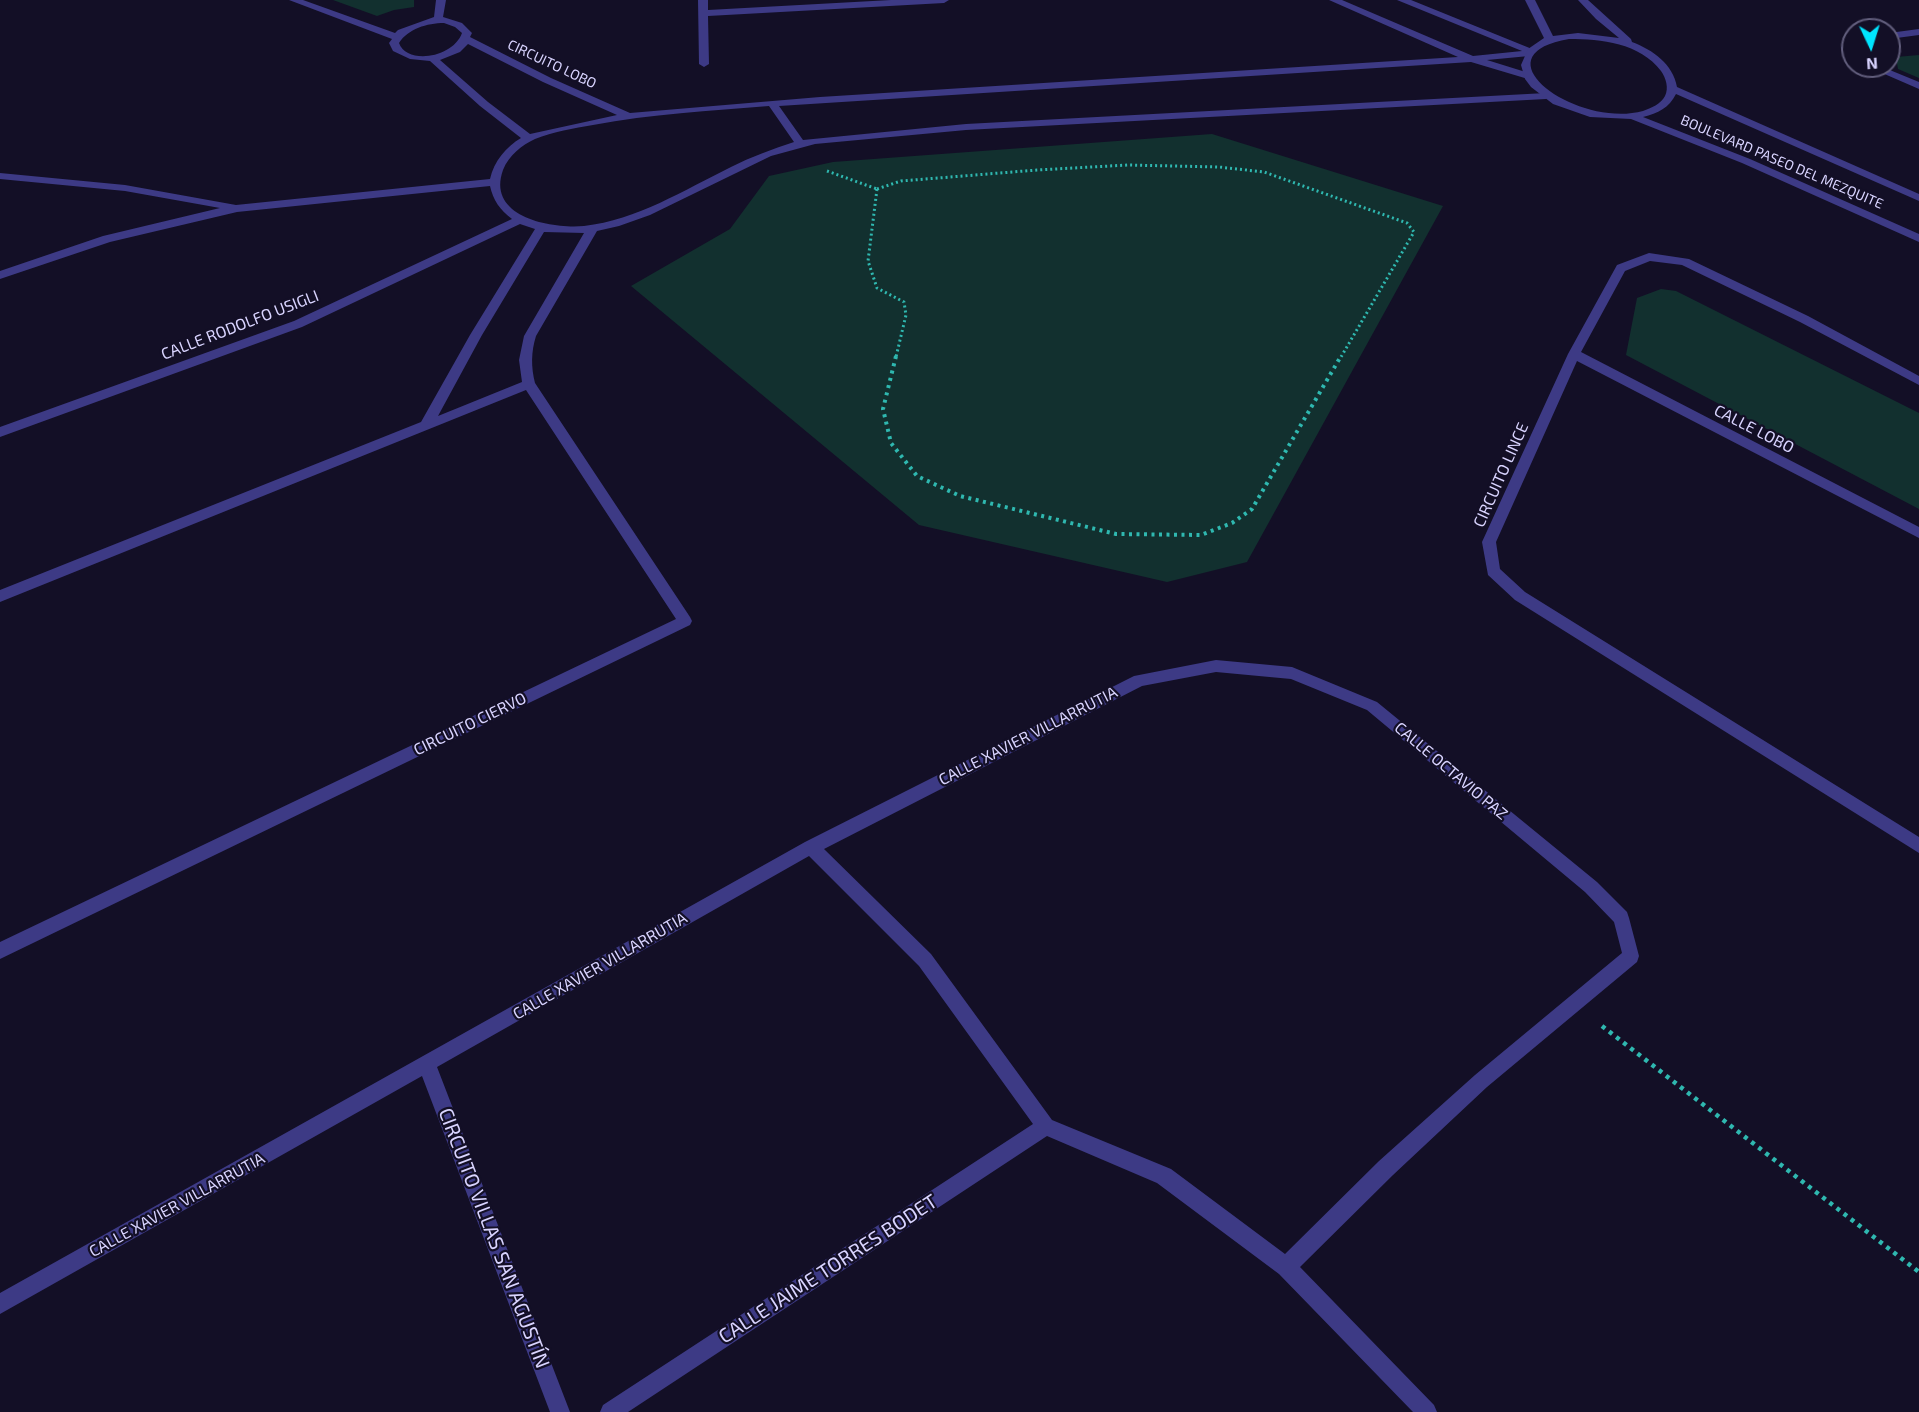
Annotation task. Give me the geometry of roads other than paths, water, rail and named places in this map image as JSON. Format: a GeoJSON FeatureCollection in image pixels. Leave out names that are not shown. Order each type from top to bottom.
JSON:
{"type":"FeatureCollection","features":[{"type":"Feature","properties":{"kind":"street"},"geometry":{"type":"LineString","coordinates":[[294,0],[397,37]]}},
{"type":"Feature","properties":{"kind":"street"},"geometry":{"type":"LineString","coordinates":[[441,0],[438,20],[409,27],[397,37],[394,43],[396,49],[401,54],[421,59],[432,58],[457,49],[466,39]]}},
{"type":"Feature","properties":{"kind":"street"},"geometry":{"type":"LineString","coordinates":[[703,0],[704,64]]}},
{"type":"Feature","properties":{"kind":"street"},"geometry":{"type":"LineString","coordinates":[[703,13],[944,0]]}},
{"type":"Feature","properties":{"kind":"street"},"geometry":{"type":"LineString","coordinates":[[1334,0],[1472,59],[1528,76]]}},
{"type":"Feature","properties":{"kind":"street"},"geometry":{"type":"LineString","coordinates":[[1402,0],[1530,52]]}},
{"type":"Feature","properties":{"kind":"street"},"geometry":{"type":"LineString","coordinates":[[1530,0],[1550,40]]}},
{"type":"Feature","properties":{"kind":"street"},"geometry":{"type":"LineString","coordinates":[[1583,0],[1599,17],[1635,47]]}},
{"type":"Feature","properties":{"kind":"street","name":"CIRCUITO LOBO"},"geometry":{"type":"LineString","coordinates":[[438,20],[457,23],[466,33],[466,39],[548,80],[626,115]]}},
{"type":"Feature","properties":{"kind":"street"},"geometry":{"type":"LineString","coordinates":[[1901,34],[1919,32]]}},
{"type":"Feature","properties":{"kind":"street"},"geometry":{"type":"LineString","coordinates":[[1530,52],[1525,64],[1528,76],[1546,96],[1565,106],[1587,113],[1632,116],[1662,107],[1670,99],[1674,89],[1672,78],[1664,66],[1635,47],[1591,36],[1569,36],[1550,40],[1530,52],[1472,59],[772,103],[626,115],[558,129],[528,138],[505,157],[494,183],[498,200],[519,220],[542,228],[565,231],[592,229],[630,219],[773,153],[800,143],[966,127],[1546,96]]}},
{"type":"Feature","properties":{"kind":"street"},"geometry":{"type":"LineString","coordinates":[[432,58],[484,104],[528,138]]}},
{"type":"Feature","properties":{"kind":"street"},"geometry":{"type":"LineString","coordinates":[[1900,78],[1919,86]]}},
{"type":"Feature","properties":{"kind":"street","name":"BOULEVARD PASEO DEL MEZQUITE"},"geometry":{"type":"LineString","coordinates":[[1674,89],[1919,198]]}},
{"type":"Feature","properties":{"kind":"street"},"geometry":{"type":"LineString","coordinates":[[772,103],[800,143]]}},
{"type":"Feature","properties":{"kind":"street","name":"BOULEVARD PASEO DEL MEZQUITE"},"geometry":{"type":"LineString","coordinates":[[1632,116],[1746,161],[1919,238]]}},
{"type":"Feature","properties":{"kind":"street"},"geometry":{"type":"LineString","coordinates":[[0,176],[125,188],[237,208]]}},
{"type":"Feature","properties":{"kind":"street"},"geometry":{"type":"LineString","coordinates":[[0,275],[107,239],[237,208],[494,183]]}},
{"type":"Feature","properties":{"kind":"street","name":"CALLE RODOLFO USIGLI"},"geometry":{"type":"LineString","coordinates":[[0,432],[298,324],[519,220]]}},
{"type":"Feature","properties":{"kind":"street"},"geometry":{"type":"LineString","coordinates":[[426,425],[476,335],[542,228]]}},
{"type":"Feature","properties":{"kind":"street","name":"CIRCUITO CIERVO"},"geometry":{"type":"LineString","coordinates":[[0,951],[685,621],[529,384],[525,368],[525,352],[530,336],[592,229]]}},
{"type":"Feature","properties":{"kind":"street","name":"CIRCUITO LINCE"},"geometry":{"type":"LineString","coordinates":[[1919,381],[1804,319],[1685,262],[1649,257],[1621,268],[1574,354],[1489,542],[1493,571],[1520,596],[1919,846]]}},
{"type":"Feature","properties":{"kind":"street","name":"CALLE LOBO"},"geometry":{"type":"LineString","coordinates":[[1574,354],[1919,533]]}},
{"type":"Feature","properties":{"kind":"street"},"geometry":{"type":"LineString","coordinates":[[0,596],[529,384]]}},
{"type":"Feature","properties":{"kind":"street","name":"CALLE XAVIER VILLARRUTIA"},"geometry":{"type":"LineString","coordinates":[[0,1304],[811,847],[1139,680],[1216,666]]}},
{"type":"Feature","properties":{"kind":"street","name":"CALLE OCTAVIO PAZ"},"geometry":{"type":"LineString","coordinates":[[1216,666],[1292,673],[1372,706],[1591,887],[1621,918],[1631,956],[1481,1081],[1394,1160],[1286,1267]]}},
{"type":"Feature","properties":{"kind":"street"},"geometry":{"type":"LineString","coordinates":[[811,847],[925,960],[1046,1126],[1164,1176],[1286,1267],[1427,1412]]}},
{"type":"Feature","properties":{"kind":"street","name":"CIRCUITO VILLAS SAN AGUSTÍN"},"geometry":{"type":"LineString","coordinates":[[427,1064],[560,1412]]}},
{"type":"Feature","properties":{"kind":"street","name":"CALLE JAIME TORRES BODET"},"geometry":{"type":"LineString","coordinates":[[610,1412],[1046,1126]]}}]}
